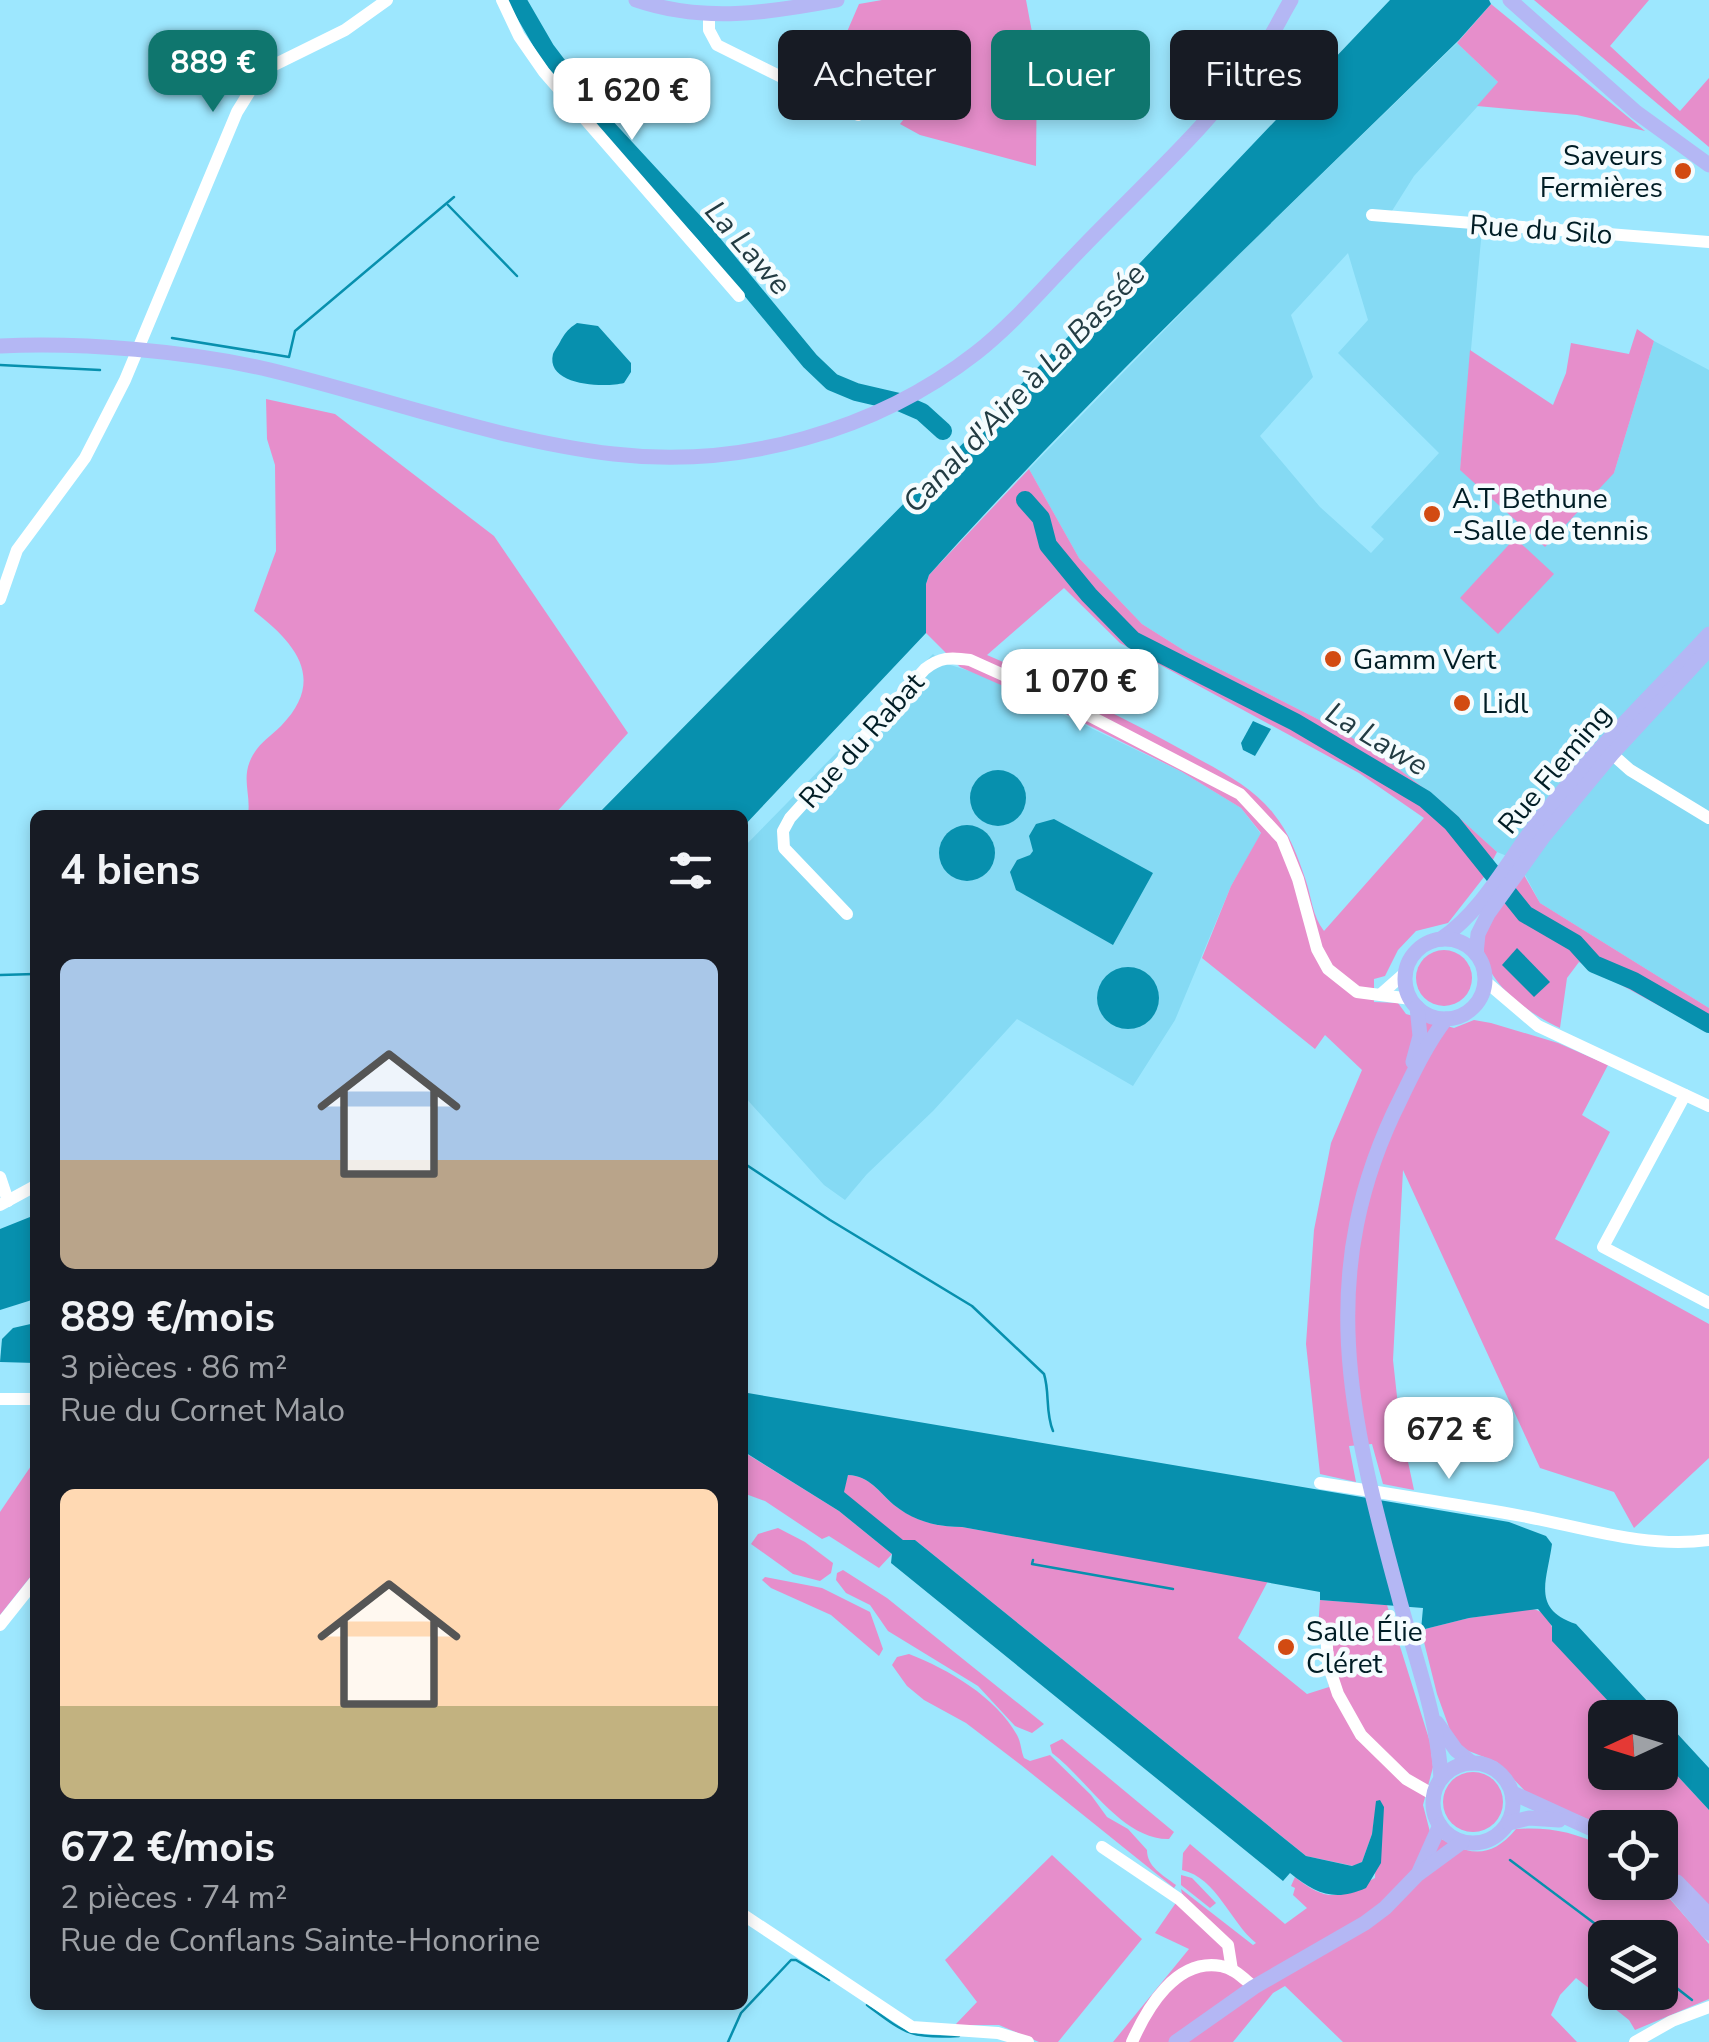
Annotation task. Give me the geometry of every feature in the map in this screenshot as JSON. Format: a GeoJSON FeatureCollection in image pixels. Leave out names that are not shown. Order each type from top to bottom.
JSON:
{"type":"FeatureCollection","features":[{"type":"Feature","properties":{"kind":"main road"},"geometry":{"type":"LineString","coordinates":[[636,0],[709,15],[754,14],[837,0]]}},
{"type":"Feature","properties":{"kind":"main road"},"geometry":{"type":"LineString","coordinates":[[0,346],[113,349],[265,369],[524,437],[615,454],[693,456],[770,448],[840,428],[876,412],[976,354],[1210,114],[1262,52],[1291,0]]}},
{"type":"Feature","properties":{"kind":"main road"},"geometry":{"type":"LineString","coordinates":[[1510,0],[1636,112],[1709,165]]}},
{"type":"Feature","properties":{"kind":"main road"},"geometry":{"type":"LineString","coordinates":[[1521,0],[1643,106],[1709,154]]}},
{"type":"Feature","properties":{"kind":"main road","name":"Rue Fleming"},"geometry":{"type":"LineString","coordinates":[[1510,871],[1544,814],[1596,752],[1709,634]]}},
{"type":"Feature","properties":{"kind":"main road","name":"Rue Fleming"},"geometry":{"type":"LineString","coordinates":[[1441,939],[1494,893],[1612,754],[1709,650]]}},
{"type":"Feature","properties":{"kind":"main road","name":"Rue Fleming"},"geometry":{"type":"LineString","coordinates":[[1476,954],[1478,934],[1494,893]]}},
{"type":"Feature","properties":{"kind":"main road"},"geometry":{"type":"LineString","coordinates":[[1408,1085],[1420,1036],[1406,972],[1418,950],[1441,939],[1461,942],[1476,954],[1485,980],[1482,995],[1473,1008],[1446,1019],[1426,1014],[1414,1003]]}},
{"type":"Feature","properties":{"kind":"main road"},"geometry":{"type":"LineString","coordinates":[[1435,1720],[1456,1750],[1472,1762],[1502,1774],[1512,1793],[1509,1823],[1494,1838],[1473,1844],[1462,1842],[1440,1825],[1435,1816],[1435,1720],[1359,1444],[1348,1356],[1352,1242],[1374,1155],[1446,1019]]}},
{"type":"Feature","properties":{"kind":"main road"},"geometry":{"type":"LineString","coordinates":[[1437,1787],[1449,1770],[1472,1762]]}},
{"type":"Feature","properties":{"kind":"main road"},"geometry":{"type":"LineString","coordinates":[[1512,1793],[1588,1828]]}},
{"type":"Feature","properties":{"kind":"main road"},"geometry":{"type":"LineString","coordinates":[[1509,1823],[1541,1817],[1573,1821]]}},
{"type":"Feature","properties":{"kind":"main road"},"geometry":{"type":"LineString","coordinates":[[1417,1876],[1440,1825]]}},
{"type":"Feature","properties":{"kind":"main road"},"geometry":{"type":"LineString","coordinates":[[1176,2042],[1254,1987],[1364,1923],[1462,1842]]}},
{"type":"Feature","properties":{"kind":"main road"},"geometry":{"type":"LineString","coordinates":[[1678,1891],[1702,1916],[1709,1931]]}},
{"type":"Feature","properties":{"kind":"street"},"geometry":{"type":"LineString","coordinates":[[0,599],[18,550],[85,458],[125,380],[237,112],[258,78],[274,65],[346,30],[387,0]]}},
{"type":"Feature","properties":{"kind":"street"},"geometry":{"type":"LineString","coordinates":[[502,0],[519,36],[544,72],[739,296]]}},
{"type":"Feature","properties":{"kind":"street"},"geometry":{"type":"LineString","coordinates":[[709,15],[708,30],[716,45],[778,76]]}},
{"type":"Feature","properties":{"kind":"street","name":"Rue du Silo"},"geometry":{"type":"LineString","coordinates":[[1372,215],[1709,242]]}},
{"type":"Feature","properties":{"kind":"street","name":"Rue du Rabat"},"geometry":{"type":"LineString","coordinates":[[846,914],[784,848],[783,831],[790,818],[925,669],[938,659],[954,657],[970,660],[1063,702],[1240,794],[1282,839],[1298,879],[1317,949],[1328,968],[1357,992],[1414,1003]]}},
{"type":"Feature","properties":{"kind":"street"},"geometry":{"type":"LineString","coordinates":[[1612,754],[1630,770],[1709,818]]}},
{"type":"Feature","properties":{"kind":"street"},"geometry":{"type":"LineString","coordinates":[[1381,994],[1406,972]]}},
{"type":"Feature","properties":{"kind":"street"},"geometry":{"type":"LineString","coordinates":[[1485,980],[1538,1026],[1709,1106]]}},
{"type":"Feature","properties":{"kind":"street"},"geometry":{"type":"LineString","coordinates":[[1685,1095],[1603,1247],[1709,1303]]}},
{"type":"Feature","properties":{"kind":"street"},"geometry":{"type":"LineString","coordinates":[[0,1176],[4,1203],[30,1189]]}},
{"type":"Feature","properties":{"kind":"street"},"geometry":{"type":"LineString","coordinates":[[0,1399],[30,1399]]}},
{"type":"Feature","properties":{"kind":"street"},"geometry":{"type":"LineString","coordinates":[[1320,1483],[1515,1514],[1637,1540],[1709,1540]]}},
{"type":"Feature","properties":{"kind":"street"},"geometry":{"type":"LineString","coordinates":[[0,1625],[30,1588]]}},
{"type":"Feature","properties":{"kind":"street"},"geometry":{"type":"LineString","coordinates":[[1326,1631],[1328,1664],[1338,1694],[1361,1735],[1406,1780],[1437,1787]]}},
{"type":"Feature","properties":{"kind":"street"},"geometry":{"type":"LineString","coordinates":[[1102,1847],[1179,1899],[1228,1945],[1232,1970]]}},
{"type":"Feature","properties":{"kind":"street"},"geometry":{"type":"LineString","coordinates":[[748,1918],[912,2027],[998,2032],[1028,2042]]}},
{"type":"Feature","properties":{"kind":"street"},"geometry":{"type":"LineString","coordinates":[[1132,2042],[1151,2006],[1168,1984],[1185,1973],[1218,1965],[1232,1970],[1254,1987]]}},
{"type":"Feature","properties":{"kind":"street"},"geometry":{"type":"LineString","coordinates":[[1635,2042],[1657,2036],[1709,2006]]}},
{"type":"Feature","properties":{"kind":"shaded area"},"geometry":{"type":"Polygon","coordinates":[[[882,0],[1026,0],[1032,30],[991,30],[991,120],[1036,120],[1036,166],[920,135],[900,124],[903,120],[971,120],[971,30],[848,30],[859,4],[882,0]]]}},
{"type":"Feature","properties":{"kind":"shaded area"},"geometry":{"type":"Polygon","coordinates":[[[1534,0],[1649,0],[1610,46],[1680,111],[1709,78],[1709,147],[1534,0]]]}},
{"type":"Feature","properties":{"kind":"shaded area"},"geometry":{"type":"Polygon","coordinates":[[[1491,4],[1645,131],[1577,115],[1477,106],[1498,82],[1457,43],[1491,4]]]}},
{"type":"Feature","properties":{"kind":"shaded area"},"geometry":{"type":"Polygon","coordinates":[[[1457,43],[1499,83],[1414,176],[1385,222],[1482,229],[1460,470],[1614,473],[1654,341],[1709,370],[1709,1008],[1540,903],[1517,860],[1497,852],[1387,760],[1343,732],[1188,653],[1142,624],[1079,558],[1029,469],[1228,265],[1457,43]],[[1348,253],[1291,315],[1313,377],[1260,436],[1320,507],[1371,553],[1384,539],[1371,527],[1439,453],[1338,353],[1368,320],[1348,253]]]}},
{"type":"Feature","properties":{"kind":"shaded area"},"geometry":{"type":"Polygon","coordinates":[[[1637,329],[1654,341],[1614,473],[1545,547],[1460,470],[1470,350],[1553,405],[1566,373],[1571,343],[1629,354],[1637,329]]]}},
{"type":"Feature","properties":{"kind":"shaded area"},"geometry":{"type":"Polygon","coordinates":[[[266,399],[335,414],[494,536],[628,733],[559,810],[248,810],[250,761],[295,709],[303,677],[293,649],[254,611],[276,551],[275,465],[267,439],[266,399]]]}},
{"type":"Feature","properties":{"kind":"shaded area"},"geometry":{"type":"Polygon","coordinates":[[[1029,469],[1079,558],[1142,624],[1188,653],[1343,732],[1387,760],[1497,852],[1484,877],[1448,923],[1416,931],[1398,950],[1385,976],[1374,979],[1374,1002],[1398,1003],[1406,1014],[1454,1028],[1474,1020],[1491,1023],[1558,1043],[1608,1065],[1582,1115],[1610,1132],[1555,1239],[1709,1324],[1709,1458],[1634,1528],[1614,1492],[1540,1468],[1403,1170],[1393,1360],[1400,1424],[1414,1490],[1383,1484],[1372,1444],[1349,1446],[1356,1482],[1320,1474],[1306,1344],[1314,1230],[1331,1143],[1362,1070],[1325,1035],[1315,1049],[1202,958],[1231,886],[1261,833],[1241,808],[1182,772],[1058,710],[960,667],[926,633],[929,575],[1029,469]],[[1064,588],[987,655],[1137,726],[1221,771],[1254,794],[1273,813],[1288,837],[1324,931],[1424,818],[1359,773],[1120,643],[1064,588]]]}},
{"type":"Feature","properties":{"kind":"shaded area"},"geometry":{"type":"Polygon","coordinates":[[[1515,538],[1554,574],[1498,634],[1460,598],[1515,538]]]}},
{"type":"Feature","properties":{"kind":"shaded area"},"geometry":{"type":"Polygon","coordinates":[[[933,654],[941,662],[979,674],[1182,772],[1241,808],[1261,834],[1231,886],[1175,1020],[1133,1086],[1017,1019],[845,1200],[824,1185],[748,1101],[748,843],[933,654]]]}},
{"type":"Feature","properties":{"kind":"shaded area"},"geometry":{"type":"Polygon","coordinates":[[[1524,875],[1540,903],[1709,1008],[1709,1033],[1579,962],[1567,978],[1560,1028],[1507,992],[1488,965],[1485,935],[1524,875]]]}},
{"type":"Feature","properties":{"kind":"shaded area"},"geometry":{"type":"Polygon","coordinates":[[[1444,950],[1464,958],[1472,978],[1464,998],[1444,1006],[1424,998],[1416,978],[1424,958],[1444,950]]]}},
{"type":"Feature","properties":{"kind":"shaded area"},"geometry":{"type":"Polygon","coordinates":[[[748,1455],[839,1511],[892,1554],[879,1568],[829,1536],[822,1539],[765,1501],[748,1495],[748,1455]]]}},
{"type":"Feature","properties":{"kind":"shaded area"},"geometry":{"type":"Polygon","coordinates":[[[30,1467],[30,1577],[0,1615],[0,1512],[30,1467]]]}},
{"type":"Feature","properties":{"kind":"shaded area"},"geometry":{"type":"Polygon","coordinates":[[[848,1475],[874,1485],[902,1511],[935,1524],[1268,1581],[1238,1638],[1307,1694],[1329,1687],[1318,1629],[1320,1600],[1387,1605],[1430,1742],[1433,1767],[1423,1805],[1430,1832],[1474,1852],[1495,1847],[1516,1829],[1562,1832],[1588,1840],[1588,1900],[1671,1900],[1709,1944],[1709,1999],[1635,2030],[1616,2010],[1678,2010],[1678,1920],[1588,1920],[1588,1988],[1576,1978],[1560,1995],[1551,2015],[1577,2042],[1343,2042],[1285,1986],[1273,1993],[1233,2042],[1113,2042],[1189,1949],[1155,1933],[1182,1894],[1181,1889],[1253,1945],[1256,1943],[1205,1882],[1182,1870],[1183,1853],[1190,1844],[1285,1924],[1307,1908],[1293,1895],[1295,1877],[1317,1891],[1335,1895],[1375,1878],[1377,1801],[1372,1834],[1362,1862],[1353,1866],[1306,1856],[915,1540],[903,1541],[843,1492],[848,1475]]]}},
{"type":"Feature","properties":{"kind":"shaded area"},"geometry":{"type":"Polygon","coordinates":[[[778,1528],[833,1563],[831,1573],[820,1581],[793,1574],[751,1544],[758,1534],[778,1528]]]}},
{"type":"Feature","properties":{"kind":"shaded area"},"geometry":{"type":"Polygon","coordinates":[[[843,1570],[887,1598],[1044,1724],[1032,1733],[1015,1726],[978,1686],[888,1631],[870,1605],[846,1593],[836,1580],[837,1573],[843,1570]]]}},
{"type":"Feature","properties":{"kind":"shaded area"},"geometry":{"type":"Polygon","coordinates":[[[765,1577],[822,1588],[870,1612],[883,1649],[879,1656],[831,1615],[771,1588],[762,1580],[765,1577]]]}},
{"type":"Feature","properties":{"kind":"shaded area"},"geometry":{"type":"Polygon","coordinates":[[[1538,1610],[1551,1626],[1553,1641],[1607,1700],[1588,1700],[1588,1790],[1678,1790],[1678,1776],[1709,1810],[1709,1907],[1678,1879],[1678,1810],[1588,1810],[1588,1819],[1529,1795],[1497,1762],[1461,1748],[1437,1694],[1421,1630],[1469,1618],[1538,1610]]]}},
{"type":"Feature","properties":{"kind":"shaded area"},"geometry":{"type":"Polygon","coordinates":[[[909,1654],[955,1676],[997,1708],[1017,1735],[1024,1758],[1030,1761],[1050,1755],[1091,1795],[1107,1817],[1128,1829],[1147,1850],[1153,1866],[1176,1885],[1174,1888],[966,1723],[907,1686],[892,1665],[897,1657],[909,1654]]]}},
{"type":"Feature","properties":{"kind":"shaded area"},"geometry":{"type":"Polygon","coordinates":[[[1062,1739],[1174,1832],[1169,1839],[1136,1830],[1106,1806],[1052,1753],[1050,1745],[1062,1739]]]}},
{"type":"Feature","properties":{"kind":"shaded area"},"geometry":{"type":"Polygon","coordinates":[[[1473,1772],[1494,1781],[1503,1802],[1494,1823],[1473,1832],[1452,1823],[1443,1802],[1452,1781],[1473,1772]]]}},
{"type":"Feature","properties":{"kind":"shaded area"},"geometry":{"type":"Polygon","coordinates":[[[1052,1855],[1142,1939],[1058,2042],[1039,2042],[999,2025],[955,2025],[977,2002],[945,1960],[1052,1855]]]}},
{"type":"Feature","properties":{"kind":"shaded area"},"geometry":{"type":"Polygon","coordinates":[[[1181,1875],[1192,1878],[1216,1903],[1210,1908],[1181,1885],[1181,1875]]]}},
{"type":"Feature","properties":{"kind":"water","name":"Canal d'Aire à La Bassée"},"geometry":{"type":"Polygon","coordinates":[[[1390,0],[1489,0],[1491,4],[1459,40],[1123,370],[929,575],[926,633],[748,822],[748,810],[602,810],[1119,285],[1276,120],[1338,120],[1338,55],[1390,0]]]}},
{"type":"Feature","properties":{"kind":"water"},"geometry":{"type":"Polygon","coordinates":[[[577,323],[598,326],[631,363],[624,383],[591,384],[558,373],[553,354],[577,323]]]}},
{"type":"Feature","properties":{"kind":"water"},"geometry":{"type":"Polygon","coordinates":[[[1253,721],[1271,729],[1255,756],[1243,750],[1241,743],[1253,721]]]}},
{"type":"Feature","properties":{"kind":"water"},"geometry":{"type":"Polygon","coordinates":[[[998,770],[1018,778],[1026,798],[1018,818],[998,826],[978,818],[970,798],[978,778],[998,770]]]}},
{"type":"Feature","properties":{"kind":"water"},"geometry":{"type":"Polygon","coordinates":[[[1054,819],[1153,873],[1113,945],[1016,890],[1010,872],[1017,860],[1033,851],[1029,836],[1036,824],[1054,819]]]}},
{"type":"Feature","properties":{"kind":"water"},"geometry":{"type":"Polygon","coordinates":[[[967,825],[987,833],[995,853],[987,873],[967,881],[947,873],[939,853],[947,833],[967,825]]]}},
{"type":"Feature","properties":{"kind":"water"},"geometry":{"type":"Polygon","coordinates":[[[1517,948],[1550,982],[1534,997],[1502,965],[1517,948]]]}},
{"type":"Feature","properties":{"kind":"water"},"geometry":{"type":"Polygon","coordinates":[[[1128,967],[1150,976],[1159,998],[1150,1020],[1128,1029],[1106,1020],[1097,998],[1106,976],[1128,967]]]}},
{"type":"Feature","properties":{"kind":"water"},"geometry":{"type":"Polygon","coordinates":[[[30,1217],[30,1301],[0,1310],[0,1229],[30,1217]]]}},
{"type":"Feature","properties":{"kind":"water"},"geometry":{"type":"Polygon","coordinates":[[[30,1324],[30,1363],[0,1362],[2,1339],[13,1328],[30,1324]]]}},
{"type":"Feature","properties":{"kind":"water"},"geometry":{"type":"Polygon","coordinates":[[[748,1393],[1509,1522],[1546,1536],[1552,1544],[1547,1602],[1562,1618],[1576,1624],[1646,1700],[1607,1700],[1552,1641],[1552,1626],[1538,1609],[1469,1618],[1421,1630],[1423,1608],[1320,1600],[1320,1592],[926,1522],[902,1511],[868,1482],[848,1475],[844,1492],[903,1540],[915,1540],[1306,1856],[1352,1866],[1362,1862],[1372,1834],[1376,1801],[1380,1800],[1384,1807],[1381,1863],[1366,1888],[1345,1895],[1326,1894],[1290,1873],[1283,1881],[891,1563],[892,1554],[839,1511],[748,1454],[748,1393]]]}},
{"type":"Feature","properties":{"kind":"water"},"geometry":{"type":"Polygon","coordinates":[[[1678,1734],[1709,1768],[1709,1810],[1678,1776],[1678,1734]]]}},
{"type":"Feature","properties":{"kind":"waterway","name":"La Lawe"},"geometry":{"type":"LineString","coordinates":[[517,0],[546,50],[596,116],[705,234],[810,361],[832,382],[922,412],[943,431]]}},
{"type":"Feature","properties":{"kind":"waterway"},"geometry":{"type":"LineString","coordinates":[[172,338],[289,357],[295,331],[454,197]]}},
{"type":"Feature","properties":{"kind":"waterway"},"geometry":{"type":"LineString","coordinates":[[448,205],[517,276]]}},
{"type":"Feature","properties":{"kind":"waterway"},"geometry":{"type":"LineString","coordinates":[[0,365],[100,370]]}},
{"type":"Feature","properties":{"kind":"waterway","name":"La Lawe"},"geometry":{"type":"LineString","coordinates":[[1025,500],[1041,518],[1048,545],[1133,640],[1295,722],[1425,799],[1452,823],[1525,914],[1575,943],[1594,964],[1634,981],[1709,1024]]}},
{"type":"Feature","properties":{"kind":"waterway"},"geometry":{"type":"LineString","coordinates":[[0,975],[30,974]]}},
{"type":"Feature","properties":{"kind":"waterway"},"geometry":{"type":"LineString","coordinates":[[748,1166],[972,1306],[1044,1374],[1053,1431]]}},
{"type":"Feature","properties":{"kind":"waterway"},"geometry":{"type":"LineString","coordinates":[[1033,1560],[1032,1564],[1173,1589]]}},
{"type":"Feature","properties":{"kind":"waterway"},"geometry":{"type":"LineString","coordinates":[[1510,1860],[1590,1920]]}},
{"type":"Feature","properties":{"kind":"waterway"},"geometry":{"type":"LineString","coordinates":[[748,2006],[791,1960],[829,1980]]}},
{"type":"Feature","properties":{"kind":"waterway"},"geometry":{"type":"LineString","coordinates":[[1678,1989],[1692,2000]]}},
{"type":"Feature","properties":{"kind":"waterway"},"geometry":{"type":"LineString","coordinates":[[867,2005],[909,2032],[959,2036]]}},
{"type":"Feature","properties":{"kind":"waterway"},"geometry":{"type":"LineString","coordinates":[[728,2042],[744,2010]]}},
{"type":"Feature","properties":{"kind":"place","name":"Saveurs Fermières"},"geometry":{"type":"Point","coordinates":[1683,171]}},
{"type":"Feature","properties":{"kind":"place","name":"A.T Bethune -Salle de tennis"},"geometry":{"type":"Point","coordinates":[1432,514]}},
{"type":"Feature","properties":{"kind":"place","name":"Gamm Vert"},"geometry":{"type":"Point","coordinates":[1333,659]}},
{"type":"Feature","properties":{"kind":"place","name":"Lidl"},"geometry":{"type":"Point","coordinates":[1462,703]}},
{"type":"Feature","properties":{"kind":"place","name":"Salle Élie Cléret"},"geometry":{"type":"Point","coordinates":[1286,1647]}}]}
